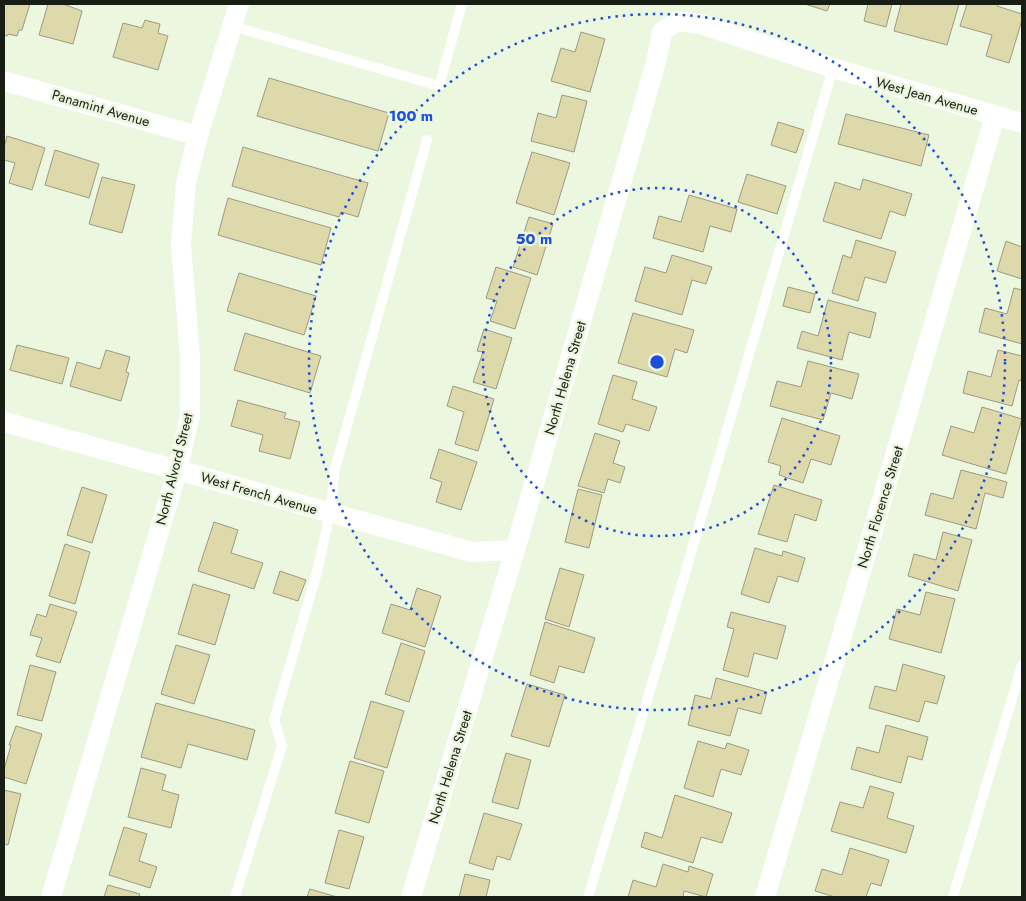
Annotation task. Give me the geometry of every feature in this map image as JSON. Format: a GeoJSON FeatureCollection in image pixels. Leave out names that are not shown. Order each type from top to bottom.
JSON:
{"type":"FeatureCollection","features":[{"type":"Feature","properties":{"kind":"street","name":"North Alvord Street"},"geometry":{"type":"LineString","coordinates":[[51,897],[177,470],[190,416],[190,357],[181,245],[186,183],[198,136],[239,4]]}},
{"type":"Feature","properties":{"kind":"street","name":"North Helena Street"},"geometry":{"type":"LineString","coordinates":[[411,897],[515,550],[656,62],[662,32],[677,21],[700,24],[833,68]]}},
{"type":"Feature","properties":{"kind":"street","name":"West Jean Avenue"},"geometry":{"type":"LineString","coordinates":[[833,68],[1022,123]]}},
{"type":"Feature","properties":{"kind":"street","name":"Panamint Avenue"},"geometry":{"type":"LineString","coordinates":[[4,81],[198,136]]}},
{"type":"Feature","properties":{"kind":"street","name":"North Florence Street"},"geometry":{"type":"LineString","coordinates":[[765,897],[995,116]]}},
{"type":"Feature","properties":{"kind":"street","name":"West French Avenue"},"geometry":{"type":"LineString","coordinates":[[4,422],[472,552],[515,550]]}},
{"type":"Feature","properties":{"kind":"lane"},"geometry":{"type":"LineString","coordinates":[[232,26],[439,86],[462,4]]}},
{"type":"Feature","properties":{"kind":"lane"},"geometry":{"type":"LineString","coordinates":[[588,897],[833,68]]}},
{"type":"Feature","properties":{"kind":"lane"},"geometry":{"type":"LineString","coordinates":[[235,897],[282,746],[274,720],[317,572],[330,513],[335,469],[427,140]]}},
{"type":"Feature","properties":{"kind":"lane"},"geometry":{"type":"LineString","coordinates":[[953,897],[1022,665]]}},
{"type":"Feature","properties":{"kind":"building"},"geometry":{"type":"Polygon","coordinates":[[[4,4],[30,4],[22,30],[19,30],[17,36],[4,35],[4,4]]]}},
{"type":"Feature","properties":{"kind":"building"},"geometry":{"type":"Polygon","coordinates":[[[48,4],[63,4],[82,11],[73,44],[39,35],[48,4]]]}},
{"type":"Feature","properties":{"kind":"building"},"geometry":{"type":"Polygon","coordinates":[[[805,4],[830,4],[827,11],[805,4]]]}},
{"type":"Feature","properties":{"kind":"building"},"geometry":{"type":"Polygon","coordinates":[[[868,4],[892,4],[886,27],[864,21],[868,4]]]}},
{"type":"Feature","properties":{"kind":"building"},"geometry":{"type":"Polygon","coordinates":[[[901,4],[959,4],[947,45],[894,31],[901,4]]]}},
{"type":"Feature","properties":{"kind":"building"},"geometry":{"type":"Polygon","coordinates":[[[967,4],[998,4],[997,6],[1022,14],[1022,20],[1009,63],[986,56],[992,35],[960,26],[967,4]]]}},
{"type":"Feature","properties":{"kind":"building"},"geometry":{"type":"Polygon","coordinates":[[[145,20],[160,24],[158,33],[168,36],[158,70],[113,57],[123,23],[142,28],[145,20]]]}},
{"type":"Feature","properties":{"kind":"building"},"geometry":{"type":"Polygon","coordinates":[[[581,32],[605,39],[590,92],[551,81],[561,48],[575,52],[581,32]]]}},
{"type":"Feature","properties":{"kind":"building"},"geometry":{"type":"Polygon","coordinates":[[[269,78],[389,113],[378,151],[257,116],[269,78]]]}},
{"type":"Feature","properties":{"kind":"building"},"geometry":{"type":"Polygon","coordinates":[[[562,95],[587,101],[574,152],[531,141],[538,113],[556,118],[562,95]]]}},
{"type":"Feature","properties":{"kind":"building"},"geometry":{"type":"Polygon","coordinates":[[[846,114],[929,135],[921,166],[838,144],[846,114]]]}},
{"type":"Feature","properties":{"kind":"building"},"geometry":{"type":"Polygon","coordinates":[[[778,122],[804,130],[796,153],[771,145],[778,122]]]}},
{"type":"Feature","properties":{"kind":"building"},"geometry":{"type":"Polygon","coordinates":[[[7,136],[45,148],[32,190],[9,183],[15,163],[4,160],[7,136]]]}},
{"type":"Feature","properties":{"kind":"building"},"geometry":{"type":"Polygon","coordinates":[[[243,147],[368,183],[358,217],[341,212],[339,217],[232,186],[243,147]]]}},
{"type":"Feature","properties":{"kind":"building"},"geometry":{"type":"Polygon","coordinates":[[[55,150],[99,164],[89,198],[45,185],[55,150]]]}},
{"type":"Feature","properties":{"kind":"building"},"geometry":{"type":"Polygon","coordinates":[[[532,152],[570,163],[554,215],[516,203],[532,152]]]}},
{"type":"Feature","properties":{"kind":"building"},"geometry":{"type":"Polygon","coordinates":[[[747,174],[786,186],[777,214],[738,202],[747,174]]]}},
{"type":"Feature","properties":{"kind":"building"},"geometry":{"type":"Polygon","coordinates":[[[102,177],[135,185],[122,233],[89,224],[102,177]]]}},
{"type":"Feature","properties":{"kind":"building"},"geometry":{"type":"Polygon","coordinates":[[[863,179],[912,194],[905,216],[890,211],[881,239],[823,221],[835,182],[860,190],[863,179]]]}},
{"type":"Feature","properties":{"kind":"building"},"geometry":{"type":"Polygon","coordinates":[[[689,195],[737,209],[731,232],[710,226],[703,252],[653,238],[659,216],[681,222],[689,195]]]}},
{"type":"Feature","properties":{"kind":"building"},"geometry":{"type":"Polygon","coordinates":[[[228,198],[331,228],[321,265],[218,235],[228,198]]]}},
{"type":"Feature","properties":{"kind":"building"},"geometry":{"type":"Polygon","coordinates":[[[529,217],[553,224],[537,275],[513,267],[529,217]]]}},
{"type":"Feature","properties":{"kind":"building"},"geometry":{"type":"Polygon","coordinates":[[[856,240],[896,252],[886,283],[865,277],[858,301],[832,293],[843,255],[851,258],[856,240]]]}},
{"type":"Feature","properties":{"kind":"building"},"geometry":{"type":"Polygon","coordinates":[[[1006,241],[1022,247],[1022,279],[997,271],[1006,241]]]}},
{"type":"Feature","properties":{"kind":"building"},"geometry":{"type":"Polygon","coordinates":[[[672,255],[712,267],[706,284],[692,280],[682,315],[635,301],[645,267],[666,273],[672,255]]]}},
{"type":"Feature","properties":{"kind":"building"},"geometry":{"type":"Polygon","coordinates":[[[496,267],[531,278],[515,329],[490,321],[497,301],[486,298],[496,267]]]}},
{"type":"Feature","properties":{"kind":"building"},"geometry":{"type":"Polygon","coordinates":[[[239,273],[316,296],[304,335],[227,311],[239,273]]]}},
{"type":"Feature","properties":{"kind":"building"},"geometry":{"type":"Polygon","coordinates":[[[788,287],[815,294],[810,313],[783,306],[788,287]]]}},
{"type":"Feature","properties":{"kind":"building"},"geometry":{"type":"Polygon","coordinates":[[[1014,288],[1022,290],[1022,344],[979,332],[985,308],[1007,314],[1014,288]]]}},
{"type":"Feature","properties":{"kind":"building"},"geometry":{"type":"Polygon","coordinates":[[[828,300],[876,313],[870,338],[849,332],[842,360],[797,348],[802,331],[818,336],[828,300]]]}},
{"type":"Feature","properties":{"kind":"building"},"geometry":{"type":"Polygon","coordinates":[[[633,313],[694,330],[687,353],[675,349],[667,377],[618,363],[633,313]]]}},
{"type":"Feature","properties":{"kind":"building"},"geometry":{"type":"Polygon","coordinates":[[[484,329],[512,338],[496,389],[473,382],[483,352],[477,351],[484,329]]]}},
{"type":"Feature","properties":{"kind":"building"},"geometry":{"type":"Polygon","coordinates":[[[245,333],[321,356],[310,393],[234,370],[245,333]]]}},
{"type":"Feature","properties":{"kind":"building"},"geometry":{"type":"Polygon","coordinates":[[[17,345],[69,358],[62,384],[10,370],[17,345]]]}},
{"type":"Feature","properties":{"kind":"building"},"geometry":{"type":"Polygon","coordinates":[[[106,350],[130,357],[126,372],[129,373],[121,401],[70,386],[77,362],[100,369],[106,350]]]}},
{"type":"Feature","properties":{"kind":"building"},"geometry":{"type":"Polygon","coordinates":[[[998,350],[1022,356],[1022,381],[1019,380],[1012,406],[963,393],[968,371],[991,377],[998,350]]]}},
{"type":"Feature","properties":{"kind":"building"},"geometry":{"type":"Polygon","coordinates":[[[808,361],[859,374],[852,399],[831,393],[823,420],[770,406],[777,381],[801,387],[808,361]]]}},
{"type":"Feature","properties":{"kind":"building"},"geometry":{"type":"Polygon","coordinates":[[[613,375],[637,382],[632,399],[657,407],[649,431],[626,424],[623,432],[598,424],[613,375]]]}},
{"type":"Feature","properties":{"kind":"building"},"geometry":{"type":"Polygon","coordinates":[[[453,386],[494,399],[478,451],[455,444],[464,412],[447,406],[453,386]]]}},
{"type":"Feature","properties":{"kind":"building"},"geometry":{"type":"Polygon","coordinates":[[[238,400],[286,413],[284,418],[300,422],[290,459],[259,451],[263,435],[231,426],[238,400]]]}},
{"type":"Feature","properties":{"kind":"building"},"geometry":{"type":"Polygon","coordinates":[[[982,407],[1022,419],[1006,474],[942,455],[951,426],[974,433],[982,407]]]}},
{"type":"Feature","properties":{"kind":"building"},"geometry":{"type":"Polygon","coordinates":[[[782,418],[840,436],[831,465],[811,459],[803,483],[779,475],[781,466],[768,462],[782,418]]]}},
{"type":"Feature","properties":{"kind":"building"},"geometry":{"type":"Polygon","coordinates":[[[595,433],[620,441],[613,463],[625,467],[620,483],[608,479],[604,493],[578,486],[595,433]]]}},
{"type":"Feature","properties":{"kind":"building"},"geometry":{"type":"Polygon","coordinates":[[[439,449],[477,462],[461,510],[436,502],[442,482],[430,478],[439,449]]]}},
{"type":"Feature","properties":{"kind":"building"},"geometry":{"type":"Polygon","coordinates":[[[961,470],[1007,482],[1003,498],[985,493],[976,529],[925,515],[931,493],[953,499],[961,470]]]}},
{"type":"Feature","properties":{"kind":"building"},"geometry":{"type":"Polygon","coordinates":[[[774,485],[822,500],[816,521],[795,514],[787,542],[758,534],[774,485]]]}},
{"type":"Feature","properties":{"kind":"building"},"geometry":{"type":"Polygon","coordinates":[[[82,487],[107,495],[92,543],[67,535],[82,487]]]}},
{"type":"Feature","properties":{"kind":"building"},"geometry":{"type":"Polygon","coordinates":[[[578,489],[602,495],[589,548],[565,542],[578,489]]]}},
{"type":"Feature","properties":{"kind":"building"},"geometry":{"type":"Polygon","coordinates":[[[214,522],[238,530],[231,553],[263,563],[254,589],[198,571],[214,522]]]}},
{"type":"Feature","properties":{"kind":"building"},"geometry":{"type":"Polygon","coordinates":[[[943,532],[972,540],[958,591],[908,576],[914,554],[936,560],[943,532]]]}},
{"type":"Feature","properties":{"kind":"building"},"geometry":{"type":"Polygon","coordinates":[[[65,544],[90,552],[75,604],[49,596],[65,544]]]}},
{"type":"Feature","properties":{"kind":"building"},"geometry":{"type":"Polygon","coordinates":[[[755,548],[782,556],[783,551],[805,558],[798,582],[778,576],[769,603],[741,594],[755,548]]]}},
{"type":"Feature","properties":{"kind":"building"},"geometry":{"type":"Polygon","coordinates":[[[560,568],[584,575],[569,627],[545,619],[560,568]]]}},
{"type":"Feature","properties":{"kind":"building"},"geometry":{"type":"Polygon","coordinates":[[[280,571],[306,580],[298,601],[273,593],[280,571]]]}},
{"type":"Feature","properties":{"kind":"building"},"geometry":{"type":"Polygon","coordinates":[[[193,584],[230,595],[215,645],[178,634],[193,584]]]}},
{"type":"Feature","properties":{"kind":"building"},"geometry":{"type":"Polygon","coordinates":[[[417,588],[441,596],[425,647],[382,633],[391,604],[410,610],[417,588]]]}},
{"type":"Feature","properties":{"kind":"building"},"geometry":{"type":"Polygon","coordinates":[[[926,592],[955,599],[941,653],[889,639],[897,609],[920,615],[926,592]]]}},
{"type":"Feature","properties":{"kind":"building"},"geometry":{"type":"Polygon","coordinates":[[[50,604],[77,612],[60,663],[36,656],[42,638],[30,635],[37,614],[46,617],[50,604]]]}},
{"type":"Feature","properties":{"kind":"building"},"geometry":{"type":"Polygon","coordinates":[[[731,612],[786,626],[777,659],[754,653],[748,677],[723,670],[734,629],[727,627],[731,612]]]}},
{"type":"Feature","properties":{"kind":"building"},"geometry":{"type":"Polygon","coordinates":[[[545,622],[595,638],[584,673],[559,666],[554,683],[530,675],[545,622]]]}},
{"type":"Feature","properties":{"kind":"building"},"geometry":{"type":"Polygon","coordinates":[[[401,643],[425,651],[409,702],[385,694],[401,643]]]}},
{"type":"Feature","properties":{"kind":"building"},"geometry":{"type":"Polygon","coordinates":[[[176,645],[210,655],[194,704],[161,694],[176,645]]]}},
{"type":"Feature","properties":{"kind":"building"},"geometry":{"type":"Polygon","coordinates":[[[903,664],[945,676],[937,704],[925,701],[919,722],[869,708],[875,686],[896,691],[903,664]]]}},
{"type":"Feature","properties":{"kind":"building"},"geometry":{"type":"Polygon","coordinates":[[[30,665],[56,672],[42,721],[17,715],[30,665]]]}},
{"type":"Feature","properties":{"kind":"building"},"geometry":{"type":"Polygon","coordinates":[[[716,678],[767,692],[761,714],[738,708],[730,736],[688,725],[695,695],[711,699],[716,678]]]}},
{"type":"Feature","properties":{"kind":"building"},"geometry":{"type":"Polygon","coordinates":[[[527,684],[565,695],[549,747],[511,736],[527,684]]]}},
{"type":"Feature","properties":{"kind":"building"},"geometry":{"type":"Polygon","coordinates":[[[371,701],[404,711],[387,768],[354,758],[371,701]]]}},
{"type":"Feature","properties":{"kind":"building"},"geometry":{"type":"Polygon","coordinates":[[[156,703],[255,730],[247,760],[188,744],[181,768],[141,757],[156,703]]]}},
{"type":"Feature","properties":{"kind":"building"},"geometry":{"type":"Polygon","coordinates":[[[886,725],[928,737],[922,760],[908,756],[901,783],[851,769],[857,747],[879,753],[886,725]]]}},
{"type":"Feature","properties":{"kind":"building"},"geometry":{"type":"Polygon","coordinates":[[[16,726],[42,734],[26,784],[4,777],[11,745],[9,745],[16,726]]]}},
{"type":"Feature","properties":{"kind":"building"},"geometry":{"type":"Polygon","coordinates":[[[698,741],[725,749],[727,743],[749,750],[741,775],[721,769],[713,797],[684,788],[698,741]]]}},
{"type":"Feature","properties":{"kind":"building"},"geometry":{"type":"Polygon","coordinates":[[[506,753],[531,760],[518,809],[492,802],[506,753]]]}},
{"type":"Feature","properties":{"kind":"building"},"geometry":{"type":"Polygon","coordinates":[[[350,761],[384,771],[369,823],[335,813],[350,761]]]}},
{"type":"Feature","properties":{"kind":"building"},"geometry":{"type":"Polygon","coordinates":[[[141,768],[166,775],[162,790],[179,795],[171,828],[128,817],[141,768]]]}},
{"type":"Feature","properties":{"kind":"building"},"geometry":{"type":"Polygon","coordinates":[[[870,786],[894,793],[887,818],[914,826],[906,853],[831,831],[840,802],[863,808],[870,786]]]}},
{"type":"Feature","properties":{"kind":"building"},"geometry":{"type":"Polygon","coordinates":[[[4,790],[21,794],[8,845],[4,844],[4,790]]]}},
{"type":"Feature","properties":{"kind":"building"},"geometry":{"type":"Polygon","coordinates":[[[675,795],[732,813],[722,843],[701,837],[693,863],[641,847],[645,832],[662,838],[675,795]]]}},
{"type":"Feature","properties":{"kind":"building"},"geometry":{"type":"Polygon","coordinates":[[[484,813],[522,824],[510,860],[497,856],[493,870],[469,863],[484,813]]]}},
{"type":"Feature","properties":{"kind":"building"},"geometry":{"type":"Polygon","coordinates":[[[124,827],[147,834],[139,861],[157,867],[150,888],[109,875],[124,827]]]}},
{"type":"Feature","properties":{"kind":"building"},"geometry":{"type":"Polygon","coordinates":[[[339,830],[364,837],[349,889],[325,883],[339,830]]]}},
{"type":"Feature","properties":{"kind":"building"},"geometry":{"type":"Polygon","coordinates":[[[850,848],[889,860],[881,886],[871,883],[866,897],[835,897],[815,891],[822,869],[842,875],[850,848]]]}},
{"type":"Feature","properties":{"kind":"building"},"geometry":{"type":"Polygon","coordinates":[[[663,864],[688,872],[689,866],[713,874],[706,897],[684,891],[683,897],[628,897],[633,880],[656,887],[663,864]]]}},
{"type":"Feature","properties":{"kind":"building"},"geometry":{"type":"Polygon","coordinates":[[[465,874],[490,880],[486,897],[459,897],[465,874]]]}},
{"type":"Feature","properties":{"kind":"building"},"geometry":{"type":"Polygon","coordinates":[[[108,885],[140,894],[139,897],[104,897],[108,885]]]}},
{"type":"Feature","properties":{"kind":"building"},"geometry":{"type":"Polygon","coordinates":[[[310,889],[337,897],[307,897],[310,889]]]}}]}
